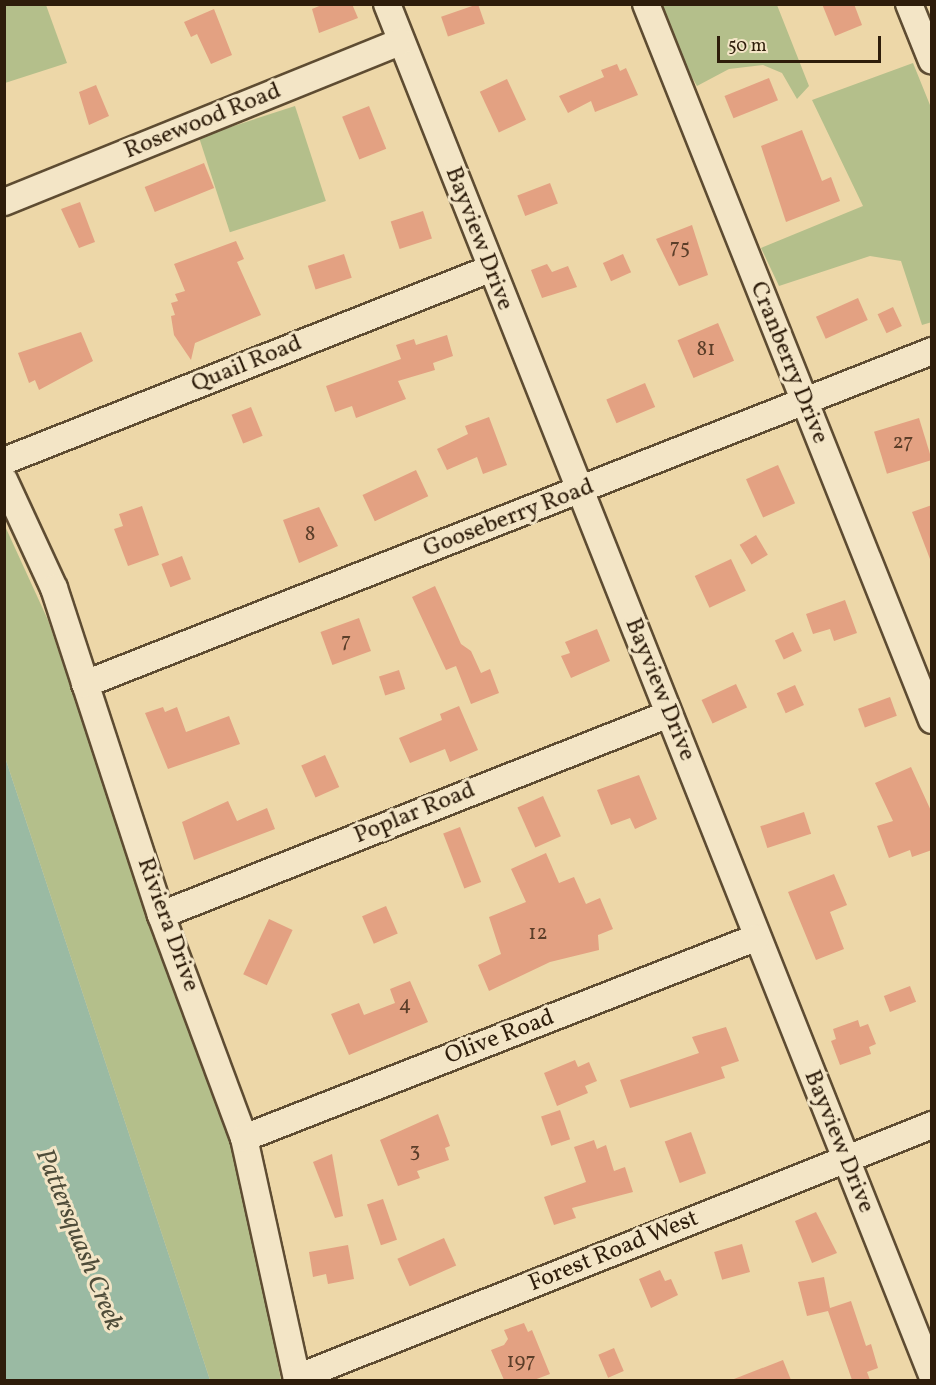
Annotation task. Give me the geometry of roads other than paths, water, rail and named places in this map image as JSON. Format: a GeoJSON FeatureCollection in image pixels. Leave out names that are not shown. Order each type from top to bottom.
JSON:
{"type":"FeatureCollection","features":[{"type":"Feature","properties":{"kind":"street","name":"Bayview Drive"},"geometry":{"type":"LineString","coordinates":[[387,4],[578,492],[669,714],[755,938],[932,1375]]}},
{"type":"Feature","properties":{"kind":"street","name":"Cranberry Drive"},"geometry":{"type":"LineString","coordinates":[[646,4],[803,402],[932,720]]}},
{"type":"Feature","properties":{"kind":"street"},"geometry":{"type":"LineString","coordinates":[[909,4],[932,61]]}},
{"type":"Feature","properties":{"kind":"street","name":"Rosewood Road"},"geometry":{"type":"LineString","coordinates":[[4,202],[401,42]]}},
{"type":"Feature","properties":{"kind":"street","name":"Quail Road"},"geometry":{"type":"LineString","coordinates":[[4,461],[490,269]]}},
{"type":"Feature","properties":{"kind":"street","name":"Gooseberry Road"},"geometry":{"type":"LineString","coordinates":[[85,684],[932,351]]}},
{"type":"Feature","properties":{"kind":"street","name":"Riviera Drive"},"geometry":{"type":"LineString","coordinates":[[4,480],[54,588],[161,915],[244,1138],[297,1379]]}},
{"type":"Feature","properties":{"kind":"street","name":"Poplar Road"},"geometry":{"type":"LineString","coordinates":[[161,915],[669,714]]}},
{"type":"Feature","properties":{"kind":"street","name":"Olive Road"},"geometry":{"type":"LineString","coordinates":[[244,1138],[755,938]]}},
{"type":"Feature","properties":{"kind":"street","name":"Forest Road West"},"geometry":{"type":"LineString","coordinates":[[297,1379],[932,1125]]}},
{"type":"Feature","properties":{"kind":"water","name":"Pattersquash Creek"},"geometry":{"type":"Polygon","coordinates":[[[5,757],[210,1380],[5,1380],[5,757]]]}}]}
